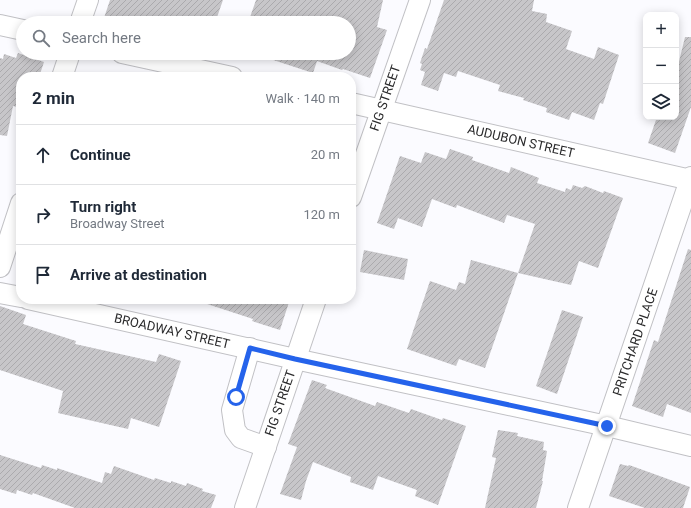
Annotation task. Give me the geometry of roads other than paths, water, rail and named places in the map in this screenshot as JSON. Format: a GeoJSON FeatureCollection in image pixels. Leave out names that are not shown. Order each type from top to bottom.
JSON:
{"type":"FeatureCollection","features":[{"type":"Feature","properties":{"kind":"street"},"geometry":{"type":"LineString","coordinates":[[82,16],[88,0]]}},
{"type":"Feature","properties":{"kind":"street","name":"FIG STREET"},"geometry":{"type":"LineString","coordinates":[[356,182],[420,0]]}},
{"type":"Feature","properties":{"kind":"street"},"geometry":{"type":"LineString","coordinates":[[0,25],[16,28]]}},
{"type":"Feature","properties":{"kind":"street"},"geometry":{"type":"LineString","coordinates":[[64,72],[68,60]]}},
{"type":"Feature","properties":{"kind":"street"},"geometry":{"type":"LineString","coordinates":[[154,60],[209,72]]}},
{"type":"Feature","properties":{"kind":"street","name":"AUDUBON STREET"},"geometry":{"type":"LineString","coordinates":[[356,104],[691,179]]}},
{"type":"Feature","properties":{"kind":"street","name":"PRITCHARD PLACE"},"geometry":{"type":"LineString","coordinates":[[578,508],[691,179]]}},
{"type":"Feature","properties":{"kind":"street"},"geometry":{"type":"LineString","coordinates":[[0,267],[16,218]]}},
{"type":"Feature","properties":{"kind":"street"},"geometry":{"type":"LineString","coordinates":[[0,293],[16,296]]}},
{"type":"Feature","properties":{"kind":"street","name":"BROADWAY STREET"},"geometry":{"type":"LineString","coordinates":[[51,304],[295,359],[607,426],[691,446]]}},
{"type":"Feature","properties":{"kind":"street","name":"FIG STREET"},"geometry":{"type":"LineString","coordinates":[[245,508],[314,304]]}},
{"type":"Feature","properties":{"kind":"street"},"geometry":{"type":"LineString","coordinates":[[250,348],[232,410],[235,430],[241,438],[266,447]]}}]}
